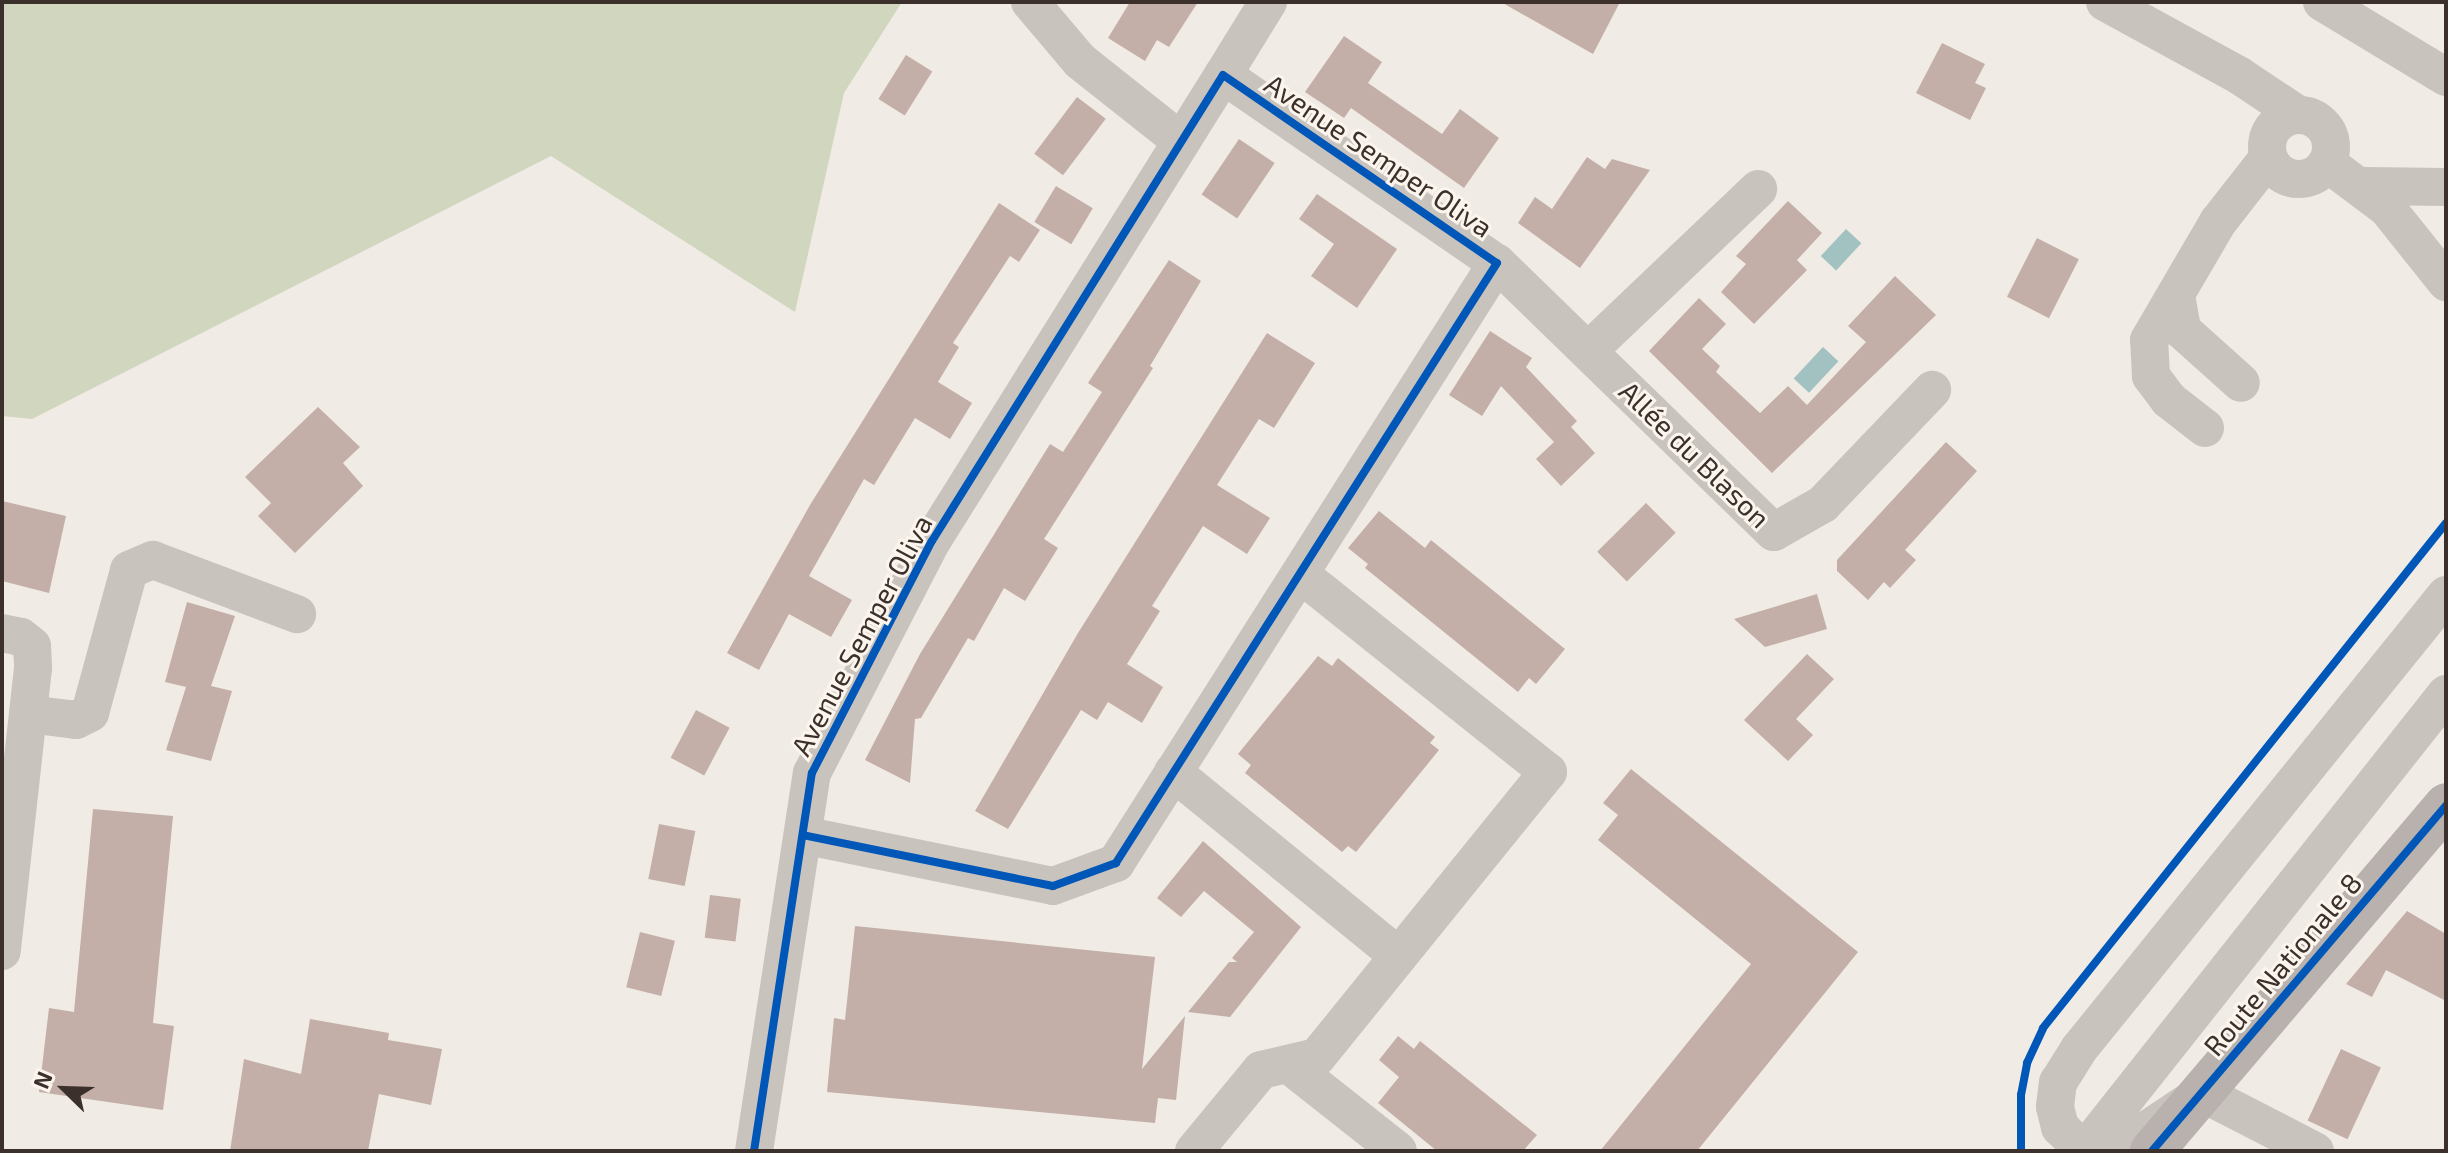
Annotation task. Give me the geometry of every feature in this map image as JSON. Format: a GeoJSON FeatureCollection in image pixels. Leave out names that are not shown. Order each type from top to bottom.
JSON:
{"type":"FeatureCollection","features":[{"type":"Feature","properties":{"kind":"main road","name":"Route Nationale 8"},"geometry":{"type":"LineString","coordinates":[[2152,1151],[2446,805]]}},
{"type":"Feature","properties":{"kind":"street"},"geometry":{"type":"LineString","coordinates":[[1030,2],[1080,61],[1181,141]]}},
{"type":"Feature","properties":{"kind":"street"},"geometry":{"type":"LineString","coordinates":[[1223,75],[1268,2]]}},
{"type":"Feature","properties":{"kind":"street"},"geometry":{"type":"LineString","coordinates":[[2105,2],[2240,76],[2276,153],[2312,176],[2327,163],[2331,152],[2327,129],[2309,115],[2276,153],[2218,222],[2149,340],[2151,376],[2169,400],[2205,428]]}},
{"type":"Feature","properties":{"kind":"street"},"geometry":{"type":"LineString","coordinates":[[2322,2],[2446,77]]}},
{"type":"Feature","properties":{"kind":"street","name":"Avenue Semper Oliva"},"geometry":{"type":"LineString","coordinates":[[754,1151],[812,773],[932,541],[1223,75],[1497,263],[1116,863],[1053,886],[803,835]]}},
{"type":"Feature","properties":{"kind":"street"},"geometry":{"type":"LineString","coordinates":[[2327,163],[2364,186],[2446,282]]}},
{"type":"Feature","properties":{"kind":"street"},"geometry":{"type":"LineString","coordinates":[[2364,186],[2446,187]]}},
{"type":"Feature","properties":{"kind":"street"},"geometry":{"type":"LineString","coordinates":[[1588,351],[1758,189]]}},
{"type":"Feature","properties":{"kind":"street","name":"Allée du Blason"},"geometry":{"type":"LineString","coordinates":[[1497,263],[1774,532],[1823,504],[1932,390]]}},
{"type":"Feature","properties":{"kind":"street"},"geometry":{"type":"LineString","coordinates":[[2176,295],[2182,330],[2241,383]]}},
{"type":"Feature","properties":{"kind":"street"},"geometry":{"type":"LineString","coordinates":[[28,714],[76,720],[90,713],[129,570],[153,560],[297,614]]}},
{"type":"Feature","properties":{"kind":"street"},"geometry":{"type":"LineString","coordinates":[[1194,1151],[1261,1070],[1317,1057],[1548,772],[1300,574]]}},
{"type":"Feature","properties":{"kind":"street"},"geometry":{"type":"LineString","coordinates":[[2446,595],[2079,1049],[2058,1082],[2055,1107],[2060,1127],[2084,1151],[2446,694]]}},
{"type":"Feature","properties":{"kind":"street"},"geometry":{"type":"LineString","coordinates":[[2,633],[21,637],[32,646],[28,714],[2,951]]}},
{"type":"Feature","properties":{"kind":"street"},"geometry":{"type":"LineString","coordinates":[[1173,772],[1399,956]]}},
{"type":"Feature","properties":{"kind":"street"},"geometry":{"type":"LineString","coordinates":[[1288,1064],[1398,1151]]}},
{"type":"Feature","properties":{"kind":"street"},"geometry":{"type":"LineString","coordinates":[[2115,1151],[2202,1093],[2315,1151]]}},
{"type":"Feature","properties":{"kind":"green space"},"geometry":{"type":"Polygon","coordinates":[[[2,2],[902,2],[844,93],[795,312],[551,156],[32,419],[2,416],[2,2]]]}},
{"type":"Feature","properties":{"kind":"water"},"geometry":{"type":"Polygon","coordinates":[[[1846,229],[1861,243],[1836,270],[1821,256],[1846,229]]]}},
{"type":"Feature","properties":{"kind":"water"},"geometry":{"type":"Polygon","coordinates":[[[1823,347],[1838,361],[1809,393],[1794,378],[1823,347]]]}},
{"type":"Feature","properties":{"kind":"building"},"geometry":{"type":"Polygon","coordinates":[[[1130,2],[1198,2],[1169,47],[1157,40],[1145,61],[1108,38],[1130,2]]]}},
{"type":"Feature","properties":{"kind":"building"},"geometry":{"type":"Polygon","coordinates":[[[1501,2],[1620,2],[1593,54],[1501,2]]]}},
{"type":"Feature","properties":{"kind":"building"},"geometry":{"type":"Polygon","coordinates":[[[1344,36],[1382,62],[1368,83],[1442,134],[1460,109],[1499,138],[1464,188],[1351,108],[1344,118],[1305,92],[1344,36]]]}},
{"type":"Feature","properties":{"kind":"building"},"geometry":{"type":"Polygon","coordinates":[[[1942,43],[1985,64],[1975,83],[1986,88],[1970,120],[1916,93],[1942,43]]]}},
{"type":"Feature","properties":{"kind":"building"},"geometry":{"type":"Polygon","coordinates":[[[906,55],[932,71],[905,116],[878,99],[906,55]]]}},
{"type":"Feature","properties":{"kind":"building"},"geometry":{"type":"Polygon","coordinates":[[[1077,97],[1106,119],[1063,175],[1034,154],[1077,97]]]}},
{"type":"Feature","properties":{"kind":"building"},"geometry":{"type":"Polygon","coordinates":[[[1239,139],[1275,163],[1237,219],[1202,195],[1239,139]]]}},
{"type":"Feature","properties":{"kind":"building"},"geometry":{"type":"Polygon","coordinates":[[[1587,157],[1605,169],[1612,159],[1650,170],[1580,268],[1518,223],[1535,197],[1552,209],[1587,157]]]}},
{"type":"Feature","properties":{"kind":"building"},"geometry":{"type":"Polygon","coordinates":[[[1056,186],[1093,208],[1071,244],[1034,222],[1056,186]]]}},
{"type":"Feature","properties":{"kind":"building"},"geometry":{"type":"Polygon","coordinates":[[[1317,194],[1397,249],[1357,308],[1311,276],[1334,244],[1299,219],[1317,194]]]}},
{"type":"Feature","properties":{"kind":"building"},"geometry":{"type":"Polygon","coordinates":[[[1788,201],[1822,233],[1797,260],[1807,270],[1754,324],[1721,292],[1746,264],[1736,256],[1788,201]]]}},
{"type":"Feature","properties":{"kind":"building"},"geometry":{"type":"Polygon","coordinates":[[[999,203],[1040,230],[1019,262],[1010,256],[953,343],[959,347],[938,382],[972,403],[950,439],[915,418],[874,485],[864,479],[809,576],[852,600],[831,637],[789,614],[759,670],[727,653],[810,505],[999,203]]]}},
{"type":"Feature","properties":{"kind":"building"},"geometry":{"type":"Polygon","coordinates":[[[2037,238],[2079,259],[2049,318],[2007,297],[2037,238]]]}},
{"type":"Feature","properties":{"kind":"building"},"geometry":{"type":"Polygon","coordinates":[[[1169,260],[1201,281],[1150,366],[1153,368],[1044,539],[1058,548],[1025,601],[1004,588],[974,641],[968,638],[921,718],[915,719],[910,783],[865,760],[920,654],[1050,444],[1063,452],[1102,392],[1088,383],[1169,260]]]}},
{"type":"Feature","properties":{"kind":"building"},"geometry":{"type":"Polygon","coordinates":[[[1895,276],[1936,315],[1772,473],[1649,351],[1699,298],[1726,324],[1702,349],[1720,366],[1716,372],[1760,413],[1788,386],[1807,405],[1866,342],[1848,326],[1895,276]]]}},
{"type":"Feature","properties":{"kind":"building"},"geometry":{"type":"Polygon","coordinates":[[[1490,331],[1532,358],[1526,367],[1577,421],[1571,427],[1595,453],[1561,486],[1536,459],[1554,442],[1501,386],[1482,416],[1449,395],[1490,331]]]}},
{"type":"Feature","properties":{"kind":"building"},"geometry":{"type":"Polygon","coordinates":[[[1267,333],[1315,363],[1274,428],[1259,419],[1217,485],[1270,518],[1247,554],[1203,526],[1152,606],[1160,611],[1127,664],[1163,687],[1142,723],[1108,702],[1097,720],[1081,710],[1008,829],[975,811],[1078,633],[1267,333]]]}},
{"type":"Feature","properties":{"kind":"building"},"geometry":{"type":"Polygon","coordinates":[[[318,407],[360,447],[343,463],[363,486],[295,553],[258,516],[271,503],[245,477],[318,407]]]}},
{"type":"Feature","properties":{"kind":"building"},"geometry":{"type":"Polygon","coordinates":[[[1946,442],[1977,471],[1905,550],[1916,560],[1890,588],[1884,582],[1868,600],[1837,571],[1837,560],[1946,442]]]}},
{"type":"Feature","properties":{"kind":"building"},"geometry":{"type":"Polygon","coordinates":[[[2,501],[66,516],[49,593],[2,581],[2,501]]]}},
{"type":"Feature","properties":{"kind":"building"},"geometry":{"type":"Polygon","coordinates":[[[1646,503],[1676,533],[1627,581],[1597,552],[1646,503]]]}},
{"type":"Feature","properties":{"kind":"building"},"geometry":{"type":"Polygon","coordinates":[[[1379,511],[1425,548],[1431,540],[1565,649],[1536,684],[1529,678],[1518,692],[1365,568],[1368,564],[1348,548],[1379,511]]]}},
{"type":"Feature","properties":{"kind":"building"},"geometry":{"type":"Polygon","coordinates":[[[1817,594],[1827,629],[1765,647],[1734,619],[1817,594]]]}},
{"type":"Feature","properties":{"kind":"building"},"geometry":{"type":"Polygon","coordinates":[[[187,602],[235,616],[211,686],[232,691],[211,761],[166,750],[186,687],[165,682],[187,602]]]}},
{"type":"Feature","properties":{"kind":"building"},"geometry":{"type":"Polygon","coordinates":[[[1807,654],[1834,679],[1796,719],[1813,735],[1788,761],[1744,720],[1807,654]]]}},
{"type":"Feature","properties":{"kind":"building"},"geometry":{"type":"Polygon","coordinates":[[[1318,656],[1332,666],[1338,658],[1435,737],[1430,743],[1439,750],[1356,852],[1348,846],[1342,852],[1245,773],[1251,765],[1238,754],[1318,656]]]}},
{"type":"Feature","properties":{"kind":"building"},"geometry":{"type":"Polygon","coordinates":[[[696,710],[730,728],[704,776],[671,758],[696,710]]]}},
{"type":"Feature","properties":{"kind":"building"},"geometry":{"type":"Polygon","coordinates":[[[1631,769],[1858,952],[1697,1151],[1600,1151],[1751,964],[1598,840],[1618,815],[1603,803],[1631,769]]]}},
{"type":"Feature","properties":{"kind":"building"},"geometry":{"type":"Polygon","coordinates":[[[93,809],[173,816],[153,1023],[174,1026],[163,1110],[39,1092],[49,1008],[74,1012],[93,809]]]}},
{"type":"Feature","properties":{"kind":"building"},"geometry":{"type":"Polygon","coordinates":[[[659,824],[695,831],[685,886],[648,879],[659,824]]]}},
{"type":"Feature","properties":{"kind":"building"},"geometry":{"type":"Polygon","coordinates":[[[1203,841],[1301,927],[1230,1017],[1188,1012],[1229,962],[1237,962],[1232,958],[1254,932],[1204,891],[1181,917],[1157,898],[1203,841]]]}},
{"type":"Feature","properties":{"kind":"building"},"geometry":{"type":"Polygon","coordinates":[[[710,895],[741,899],[736,941],[705,938],[710,895]]]}},
{"type":"Feature","properties":{"kind":"building"},"geometry":{"type":"Polygon","coordinates":[[[2407,911],[2446,934],[2446,1001],[2386,970],[2372,997],[2346,984],[2407,911]]]}},
{"type":"Feature","properties":{"kind":"building"},"geometry":{"type":"Polygon","coordinates":[[[855,926],[1155,957],[1142,1069],[1185,1016],[1176,1100],[1158,1098],[1155,1123],[827,1092],[834,1018],[845,1020],[855,926]]]}},
{"type":"Feature","properties":{"kind":"building"},"geometry":{"type":"Polygon","coordinates":[[[640,932],[675,941],[661,996],[626,987],[640,932]]]}},
{"type":"Feature","properties":{"kind":"building"},"geometry":{"type":"Polygon","coordinates":[[[310,1019],[389,1033],[388,1040],[442,1049],[431,1105],[379,1094],[368,1151],[230,1151],[244,1059],[301,1074],[310,1019]]]}},
{"type":"Feature","properties":{"kind":"building"},"geometry":{"type":"Polygon","coordinates":[[[1398,1036],[1414,1049],[1420,1041],[1537,1135],[1523,1151],[1437,1151],[1378,1103],[1399,1077],[1379,1060],[1398,1036]]]}},
{"type":"Feature","properties":{"kind":"building"},"geometry":{"type":"Polygon","coordinates":[[[2341,1049],[2381,1068],[2347,1139],[2308,1121],[2341,1049]]]}},
{"type":"Feature","properties":{"kind":"cycle path"},"geometry":{"type":"LineString","coordinates":[[754,1151],[812,773],[932,541],[1223,75],[1497,263],[1116,863],[1053,886],[803,835]]}},
{"type":"Feature","properties":{"kind":"cycle path"},"geometry":{"type":"LineString","coordinates":[[2021,1151],[2021,1095],[2027,1063],[2043,1028],[2446,523]]}},
{"type":"Feature","properties":{"kind":"cycle path"},"geometry":{"type":"LineString","coordinates":[[2152,1151],[2446,805]]}}]}
